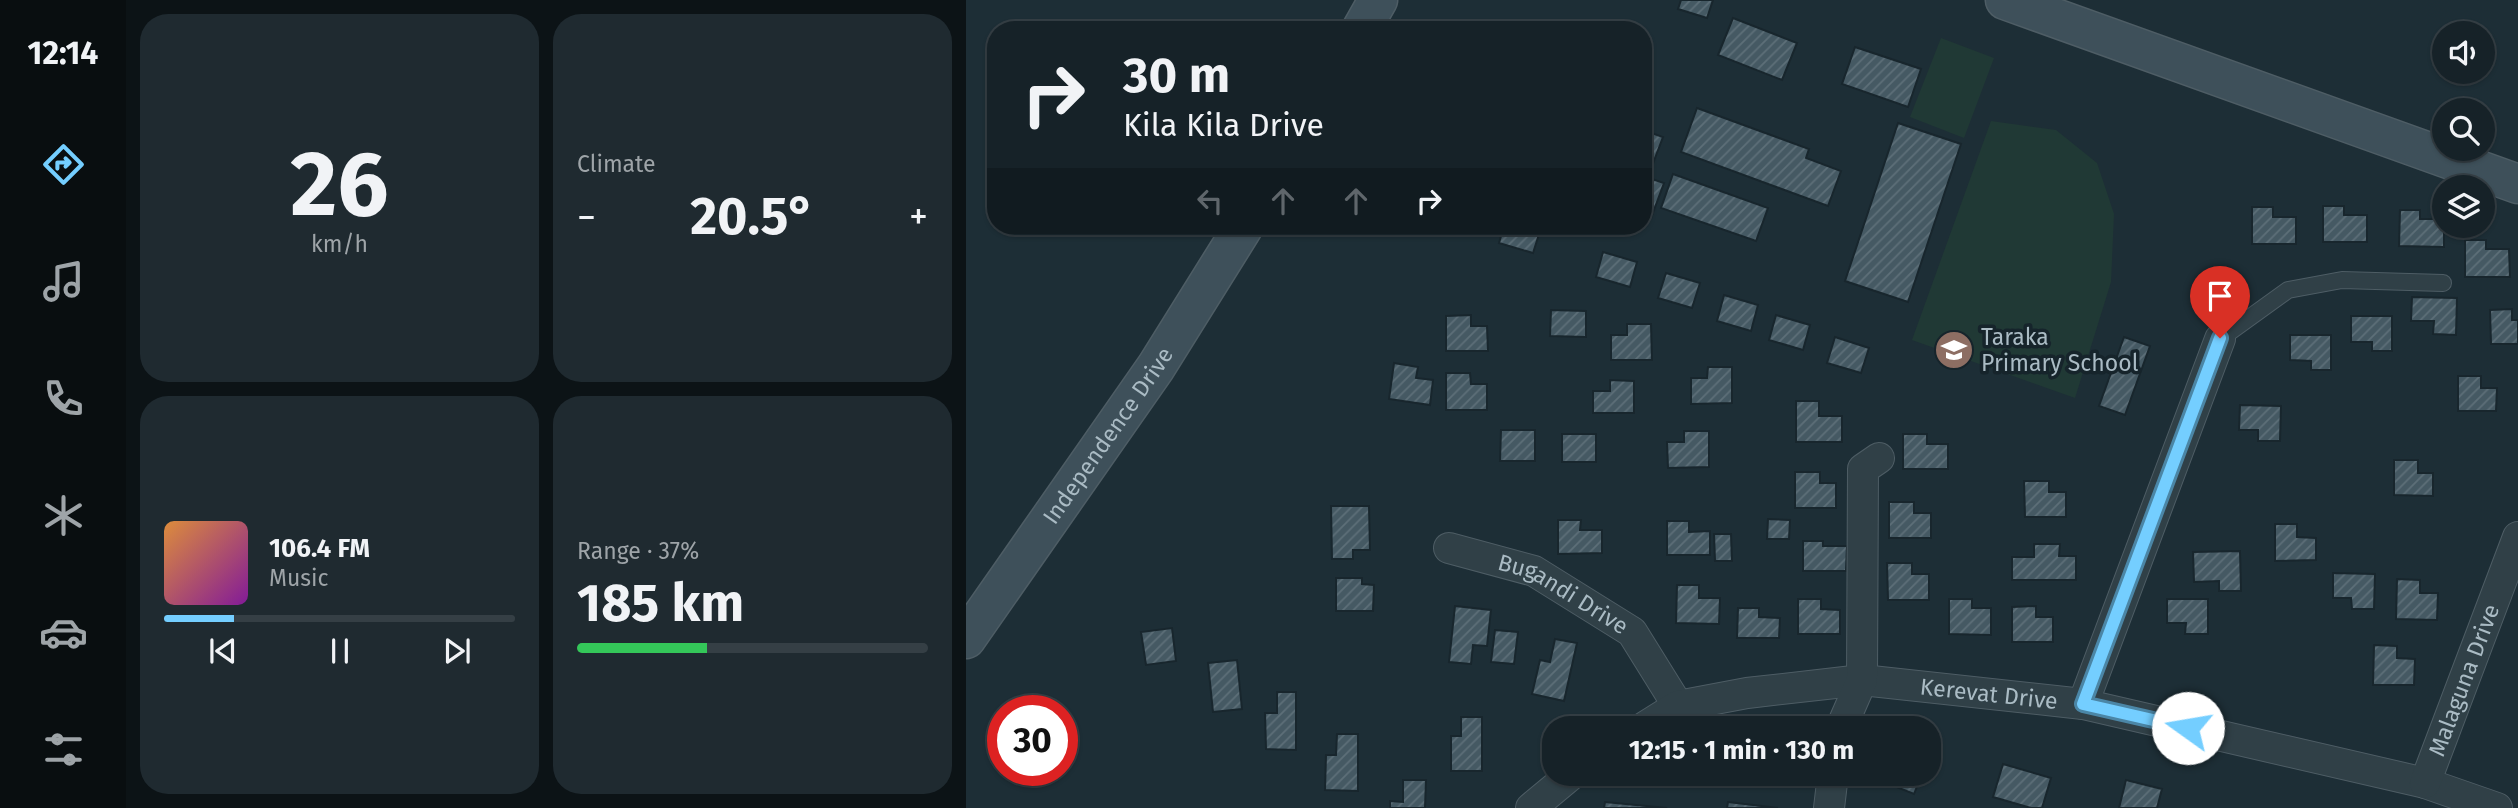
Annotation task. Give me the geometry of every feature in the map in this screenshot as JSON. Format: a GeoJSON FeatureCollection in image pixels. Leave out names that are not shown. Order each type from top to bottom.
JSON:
{"type":"FeatureCollection","features":[{"type":"Feature","properties":{"kind":"main road"},"geometry":{"type":"LineString","coordinates":[[1365,21],[1378,0]]}},
{"type":"Feature","properties":{"kind":"main road"},"geometry":{"type":"LineString","coordinates":[[2005,0],[2518,184]]}},
{"type":"Feature","properties":{"kind":"main road","name":"Independence Drive"},"geometry":{"type":"LineString","coordinates":[[966,639],[1156,367],[1238,235]]}},
{"type":"Feature","properties":{"kind":"street"},"geometry":{"type":"LineString","coordinates":[[2083,704],[2220,338]]}},
{"type":"Feature","properties":{"kind":"street"},"geometry":{"type":"LineString","coordinates":[[1846,716],[1862,680],[1864,469],[1879,458]]}},
{"type":"Feature","properties":{"kind":"street","name":"Malaguna Drive"},"geometry":{"type":"LineString","coordinates":[[2425,783],[2518,537]]}},
{"type":"Feature","properties":{"kind":"street","name":"Bugandi Drive"},"geometry":{"type":"LineString","coordinates":[[1449,548],[1534,572],[1632,632],[1678,706]]}},
{"type":"Feature","properties":{"kind":"street","name":"Kerevat Drive"},"geometry":{"type":"LineString","coordinates":[[1662,716],[1678,706],[1759,691],[1862,680],[2083,704],[2425,783],[2497,808]]}},
{"type":"Feature","properties":{"kind":"street"},"geometry":{"type":"LineString","coordinates":[[1531,808],[1558,786]]}},
{"type":"Feature","properties":{"kind":"street"},"geometry":{"type":"LineString","coordinates":[[1829,808],[1832,786]]}},
{"type":"Feature","properties":{"kind":"lane"},"geometry":{"type":"LineString","coordinates":[[2220,338],[2288,290],[2342,280],[2443,283]]}},
{"type":"Feature","properties":{"kind":"green space"},"geometry":{"type":"Polygon","coordinates":[[[1941,38],[1994,58],[1964,138],[1910,117],[1941,38]]]}},
{"type":"Feature","properties":{"kind":"green space"},"geometry":{"type":"Polygon","coordinates":[[[1991,121],[2056,130],[2097,163],[2114,214],[2111,282],[2075,398],[1912,340],[1991,121]]]}},
{"type":"Feature","properties":{"kind":"building"},"geometry":{"type":"Polygon","coordinates":[[[1681,0],[1713,0],[1707,18],[1678,9],[1681,0]]]}},
{"type":"Feature","properties":{"kind":"building"},"geometry":{"type":"Polygon","coordinates":[[[1733,18],[1797,43],[1782,80],[1718,55],[1733,18]]]}},
{"type":"Feature","properties":{"kind":"building"},"geometry":{"type":"Polygon","coordinates":[[[1855,47],[1921,69],[1908,107],[1842,84],[1855,47]]]}},
{"type":"Feature","properties":{"kind":"building"},"geometry":{"type":"Polygon","coordinates":[[[1697,108],[1809,149],[1806,158],[1841,171],[1828,206],[1681,152],[1697,108]]]}},
{"type":"Feature","properties":{"kind":"building"},"geometry":{"type":"Polygon","coordinates":[[[1898,123],[1961,144],[1908,302],[1845,281],[1898,123]]]}},
{"type":"Feature","properties":{"kind":"building"},"geometry":{"type":"Polygon","coordinates":[[[1652,133],[1663,137],[1652,166],[1652,133]]]}},
{"type":"Feature","properties":{"kind":"building"},"geometry":{"type":"Polygon","coordinates":[[[1673,174],[1768,208],[1756,241],[1661,208],[1673,174]]]}},
{"type":"Feature","properties":{"kind":"building"},"geometry":{"type":"Polygon","coordinates":[[[1652,179],[1664,183],[1652,215],[1652,179]]]}},
{"type":"Feature","properties":{"kind":"building"},"geometry":{"type":"Polygon","coordinates":[[[2323,206],[2344,206],[2344,215],[2367,215],[2367,242],[2323,242],[2323,206]]]}},
{"type":"Feature","properties":{"kind":"building"},"geometry":{"type":"Polygon","coordinates":[[[2252,207],[2273,207],[2273,217],[2296,217],[2296,244],[2252,244],[2252,207]]]}},
{"type":"Feature","properties":{"kind":"building"},"geometry":{"type":"Polygon","coordinates":[[[2400,210],[2420,210],[2420,219],[2432,219],[2432,238],[2444,238],[2444,247],[2399,246],[2400,210]]]}},
{"type":"Feature","properties":{"kind":"building"},"geometry":{"type":"Polygon","coordinates":[[[1501,235],[1539,235],[1533,253],[1499,243],[1501,235]]]}},
{"type":"Feature","properties":{"kind":"building"},"geometry":{"type":"Polygon","coordinates":[[[2465,240],[2486,240],[2486,249],[2509,249],[2510,277],[2465,277],[2465,240]]]}},
{"type":"Feature","properties":{"kind":"building"},"geometry":{"type":"Polygon","coordinates":[[[1603,252],[1637,262],[1630,287],[1596,277],[1603,252]]]}},
{"type":"Feature","properties":{"kind":"building"},"geometry":{"type":"Polygon","coordinates":[[[1666,273],[1700,283],[1692,308],[1658,298],[1666,273]]]}},
{"type":"Feature","properties":{"kind":"building"},"geometry":{"type":"Polygon","coordinates":[[[1724,295],[1758,305],[1751,331],[1717,321],[1724,295]]]}},
{"type":"Feature","properties":{"kind":"building"},"geometry":{"type":"Polygon","coordinates":[[[2412,297],[2457,298],[2456,335],[2433,334],[2434,321],[2411,321],[2412,297]]]}},
{"type":"Feature","properties":{"kind":"building"},"geometry":{"type":"Polygon","coordinates":[[[2512,309],[2512,320],[2518,320],[2518,344],[2491,344],[2490,310],[2512,309]]]}},
{"type":"Feature","properties":{"kind":"building"},"geometry":{"type":"Polygon","coordinates":[[[1551,310],[1586,311],[1586,337],[1550,336],[1551,310]]]}},
{"type":"Feature","properties":{"kind":"building"},"geometry":{"type":"Polygon","coordinates":[[[1471,315],[1471,326],[1487,326],[1488,351],[1446,351],[1446,316],[1471,315]]]}},
{"type":"Feature","properties":{"kind":"building"},"geometry":{"type":"Polygon","coordinates":[[[1776,315],[1810,325],[1803,350],[1769,340],[1776,315]]]}},
{"type":"Feature","properties":{"kind":"building"},"geometry":{"type":"Polygon","coordinates":[[[2351,316],[2392,316],[2392,351],[2372,351],[2372,342],[2351,342],[2351,316]]]}},
{"type":"Feature","properties":{"kind":"building"},"geometry":{"type":"Polygon","coordinates":[[[1627,324],[1651,324],[1652,360],[1611,360],[1611,335],[1627,335],[1627,324]]]}},
{"type":"Feature","properties":{"kind":"building"},"geometry":{"type":"Polygon","coordinates":[[[2290,335],[2331,335],[2331,370],[2311,370],[2311,361],[2290,360],[2290,335]]]}},
{"type":"Feature","properties":{"kind":"building"},"geometry":{"type":"Polygon","coordinates":[[[1835,337],[1869,348],[1861,373],[1827,363],[1835,337]]]}},
{"type":"Feature","properties":{"kind":"building"},"geometry":{"type":"Polygon","coordinates":[[[2124,337],[2150,346],[2125,415],[2099,406],[2124,337]]]}},
{"type":"Feature","properties":{"kind":"building"},"geometry":{"type":"Polygon","coordinates":[[[1394,363],[1418,367],[1416,378],[1433,380],[1430,405],[1389,399],[1394,363]]]}},
{"type":"Feature","properties":{"kind":"building"},"geometry":{"type":"Polygon","coordinates":[[[1708,367],[1732,367],[1732,403],[1691,404],[1691,378],[1707,378],[1708,367]]]}},
{"type":"Feature","properties":{"kind":"building"},"geometry":{"type":"Polygon","coordinates":[[[1446,373],[1470,373],[1471,384],[1487,384],[1487,410],[1446,410],[1446,373]]]}},
{"type":"Feature","properties":{"kind":"building"},"geometry":{"type":"Polygon","coordinates":[[[2458,376],[2481,376],[2481,388],[2497,388],[2496,411],[2458,411],[2458,376]]]}},
{"type":"Feature","properties":{"kind":"building"},"geometry":{"type":"Polygon","coordinates":[[[1610,380],[1634,381],[1634,413],[1593,413],[1593,391],[1610,391],[1610,380]]]}},
{"type":"Feature","properties":{"kind":"building"},"geometry":{"type":"Polygon","coordinates":[[[1796,401],[1819,401],[1819,416],[1842,416],[1842,442],[1796,442],[1796,401]]]}},
{"type":"Feature","properties":{"kind":"building"},"geometry":{"type":"Polygon","coordinates":[[[2240,405],[2281,406],[2280,441],[2258,441],[2258,430],[2239,430],[2240,405]]]}},
{"type":"Feature","properties":{"kind":"building"},"geometry":{"type":"Polygon","coordinates":[[[1501,430],[1535,430],[1535,461],[1500,461],[1501,430]]]}},
{"type":"Feature","properties":{"kind":"building"},"geometry":{"type":"Polygon","coordinates":[[[1684,431],[1709,431],[1709,467],[1668,468],[1667,442],[1684,442],[1684,431]]]}},
{"type":"Feature","properties":{"kind":"building"},"geometry":{"type":"Polygon","coordinates":[[[1562,434],[1596,434],[1596,462],[1562,462],[1562,434]]]}},
{"type":"Feature","properties":{"kind":"building"},"geometry":{"type":"Polygon","coordinates":[[[1903,434],[1927,434],[1927,444],[1948,444],[1948,469],[1903,469],[1903,434]]]}},
{"type":"Feature","properties":{"kind":"building"},"geometry":{"type":"Polygon","coordinates":[[[2394,460],[2418,460],[2418,473],[2433,473],[2433,496],[2394,495],[2394,460]]]}},
{"type":"Feature","properties":{"kind":"building"},"geometry":{"type":"Polygon","coordinates":[[[1795,472],[1820,472],[1820,483],[1836,483],[1836,508],[1795,508],[1795,472]]]}},
{"type":"Feature","properties":{"kind":"building"},"geometry":{"type":"Polygon","coordinates":[[[2024,481],[2049,481],[2049,492],[2066,492],[2066,517],[2025,517],[2024,481]]]}},
{"type":"Feature","properties":{"kind":"building"},"geometry":{"type":"Polygon","coordinates":[[[1889,502],[1914,502],[1914,513],[1931,513],[1931,538],[1889,538],[1889,502]]]}},
{"type":"Feature","properties":{"kind":"building"},"geometry":{"type":"Polygon","coordinates":[[[1331,506],[1369,506],[1370,550],[1353,550],[1353,559],[1332,559],[1331,506]]]}},
{"type":"Feature","properties":{"kind":"building"},"geometry":{"type":"Polygon","coordinates":[[[1768,519],[1790,520],[1789,539],[1767,539],[1768,519]]]}},
{"type":"Feature","properties":{"kind":"building"},"geometry":{"type":"Polygon","coordinates":[[[1558,520],[1581,520],[1580,530],[1602,530],[1602,553],[1558,554],[1558,520]]]}},
{"type":"Feature","properties":{"kind":"building"},"geometry":{"type":"Polygon","coordinates":[[[1667,521],[1689,521],[1689,532],[1710,531],[1710,555],[1667,555],[1667,521]]]}},
{"type":"Feature","properties":{"kind":"building"},"geometry":{"type":"Polygon","coordinates":[[[2275,524],[2297,524],[2297,537],[2316,538],[2316,560],[2275,561],[2275,524]]]}},
{"type":"Feature","properties":{"kind":"building"},"geometry":{"type":"Polygon","coordinates":[[[1714,534],[1731,534],[1732,561],[1715,561],[1714,534]]]}},
{"type":"Feature","properties":{"kind":"building"},"geometry":{"type":"Polygon","coordinates":[[[1803,541],[1823,541],[1823,546],[1847,546],[1846,571],[1803,571],[1803,541]]]}},
{"type":"Feature","properties":{"kind":"building"},"geometry":{"type":"Polygon","coordinates":[[[2034,544],[2060,544],[2059,556],[2076,556],[2076,580],[2012,580],[2012,557],[2034,557],[2034,544]]]}},
{"type":"Feature","properties":{"kind":"building"},"geometry":{"type":"Polygon","coordinates":[[[2240,551],[2241,591],[2219,591],[2219,581],[2194,582],[2193,552],[2240,551]]]}},
{"type":"Feature","properties":{"kind":"building"},"geometry":{"type":"Polygon","coordinates":[[[1887,563],[1912,563],[1912,574],[1929,574],[1929,600],[1888,600],[1887,563]]]}},
{"type":"Feature","properties":{"kind":"building"},"geometry":{"type":"Polygon","coordinates":[[[2333,573],[2375,574],[2374,609],[2352,609],[2351,598],[2333,598],[2333,573]]]}},
{"type":"Feature","properties":{"kind":"building"},"geometry":{"type":"Polygon","coordinates":[[[1336,578],[1362,578],[1362,584],[1374,585],[1373,611],[1336,611],[1336,578]]]}},
{"type":"Feature","properties":{"kind":"building"},"geometry":{"type":"Polygon","coordinates":[[[2397,579],[2420,580],[2420,593],[2438,593],[2437,620],[2396,619],[2397,579]]]}},
{"type":"Feature","properties":{"kind":"building"},"geometry":{"type":"Polygon","coordinates":[[[1677,585],[1699,585],[1699,598],[1720,598],[1719,624],[1676,623],[1677,585]]]}},
{"type":"Feature","properties":{"kind":"building"},"geometry":{"type":"Polygon","coordinates":[[[1798,599],[1821,599],[1821,609],[1840,610],[1840,634],[1798,634],[1798,599]]]}},
{"type":"Feature","properties":{"kind":"building"},"geometry":{"type":"Polygon","coordinates":[[[1949,599],[1972,599],[1972,608],[1991,608],[1991,635],[1949,634],[1949,599]]]}},
{"type":"Feature","properties":{"kind":"building"},"geometry":{"type":"Polygon","coordinates":[[[2167,599],[2208,599],[2208,634],[2185,634],[2186,623],[2167,623],[2167,599]]]}},
{"type":"Feature","properties":{"kind":"building"},"geometry":{"type":"Polygon","coordinates":[[[1455,606],[1491,610],[1487,646],[1473,645],[1471,664],[1449,662],[1455,606]]]}},
{"type":"Feature","properties":{"kind":"building"},"geometry":{"type":"Polygon","coordinates":[[[2036,606],[2036,617],[2053,617],[2053,642],[2012,642],[2012,607],[2036,606]]]}},
{"type":"Feature","properties":{"kind":"building"},"geometry":{"type":"Polygon","coordinates":[[[1738,608],[1759,608],[1759,617],[1780,618],[1779,638],[1737,638],[1738,608]]]}},
{"type":"Feature","properties":{"kind":"building"},"geometry":{"type":"Polygon","coordinates":[[[1172,628],[1176,661],[1146,665],[1141,632],[1172,628]]]}},
{"type":"Feature","properties":{"kind":"building"},"geometry":{"type":"Polygon","coordinates":[[[1495,630],[1518,632],[1514,664],[1491,662],[1495,630]]]}},
{"type":"Feature","properties":{"kind":"building"},"geometry":{"type":"Polygon","coordinates":[[[1555,639],[1577,643],[1564,701],[1532,694],[1540,660],[1550,662],[1555,639]]]}},
{"type":"Feature","properties":{"kind":"building"},"geometry":{"type":"Polygon","coordinates":[[[2374,645],[2397,646],[2397,658],[2415,659],[2414,685],[2373,685],[2374,645]]]}},
{"type":"Feature","properties":{"kind":"building"},"geometry":{"type":"Polygon","coordinates":[[[1237,660],[1242,709],[1213,712],[1208,663],[1237,660]]]}},
{"type":"Feature","properties":{"kind":"building"},"geometry":{"type":"Polygon","coordinates":[[[1277,692],[1296,692],[1296,750],[1266,749],[1265,713],[1277,713],[1277,692]]]}},
{"type":"Feature","properties":{"kind":"building"},"geometry":{"type":"Polygon","coordinates":[[[1461,717],[1482,717],[1482,771],[1451,771],[1451,736],[1461,736],[1461,717]]]}},
{"type":"Feature","properties":{"kind":"building"},"geometry":{"type":"Polygon","coordinates":[[[1337,734],[1358,734],[1358,791],[1325,790],[1326,755],[1336,755],[1337,734]]]}},
{"type":"Feature","properties":{"kind":"building"},"geometry":{"type":"Polygon","coordinates":[[[2003,764],[2051,778],[2042,808],[2031,808],[1993,797],[2003,764]]]}},
{"type":"Feature","properties":{"kind":"building"},"geometry":{"type":"Polygon","coordinates":[[[1403,780],[1426,780],[1425,808],[1390,808],[1390,801],[1403,802],[1403,780]]]}},
{"type":"Feature","properties":{"kind":"building"},"geometry":{"type":"Polygon","coordinates":[[[2126,780],[2162,789],[2157,808],[2119,808],[2126,780]]]}},
{"type":"Feature","properties":{"kind":"building"},"geometry":{"type":"Polygon","coordinates":[[[1894,786],[1917,786],[1914,794],[1894,786]]]}},
{"type":"Feature","properties":{"kind":"building"},"geometry":{"type":"Polygon","coordinates":[[[1605,802],[1667,808],[1604,808],[1605,802]]]}},
{"type":"Feature","properties":{"kind":"building"},"geometry":{"type":"Polygon","coordinates":[[[1728,802],[1778,808],[1727,808],[1728,802]]]}},
{"type":"Feature","properties":{"kind":"place","name":"Taraka Primary School"},"geometry":{"type":"Point","coordinates":[1954,350]}},
{"type":"Feature","properties":{"kind":"route"},"geometry":{"type":"LineString","coordinates":[[2188,728],[2083,704],[2220,338]]}}]}
